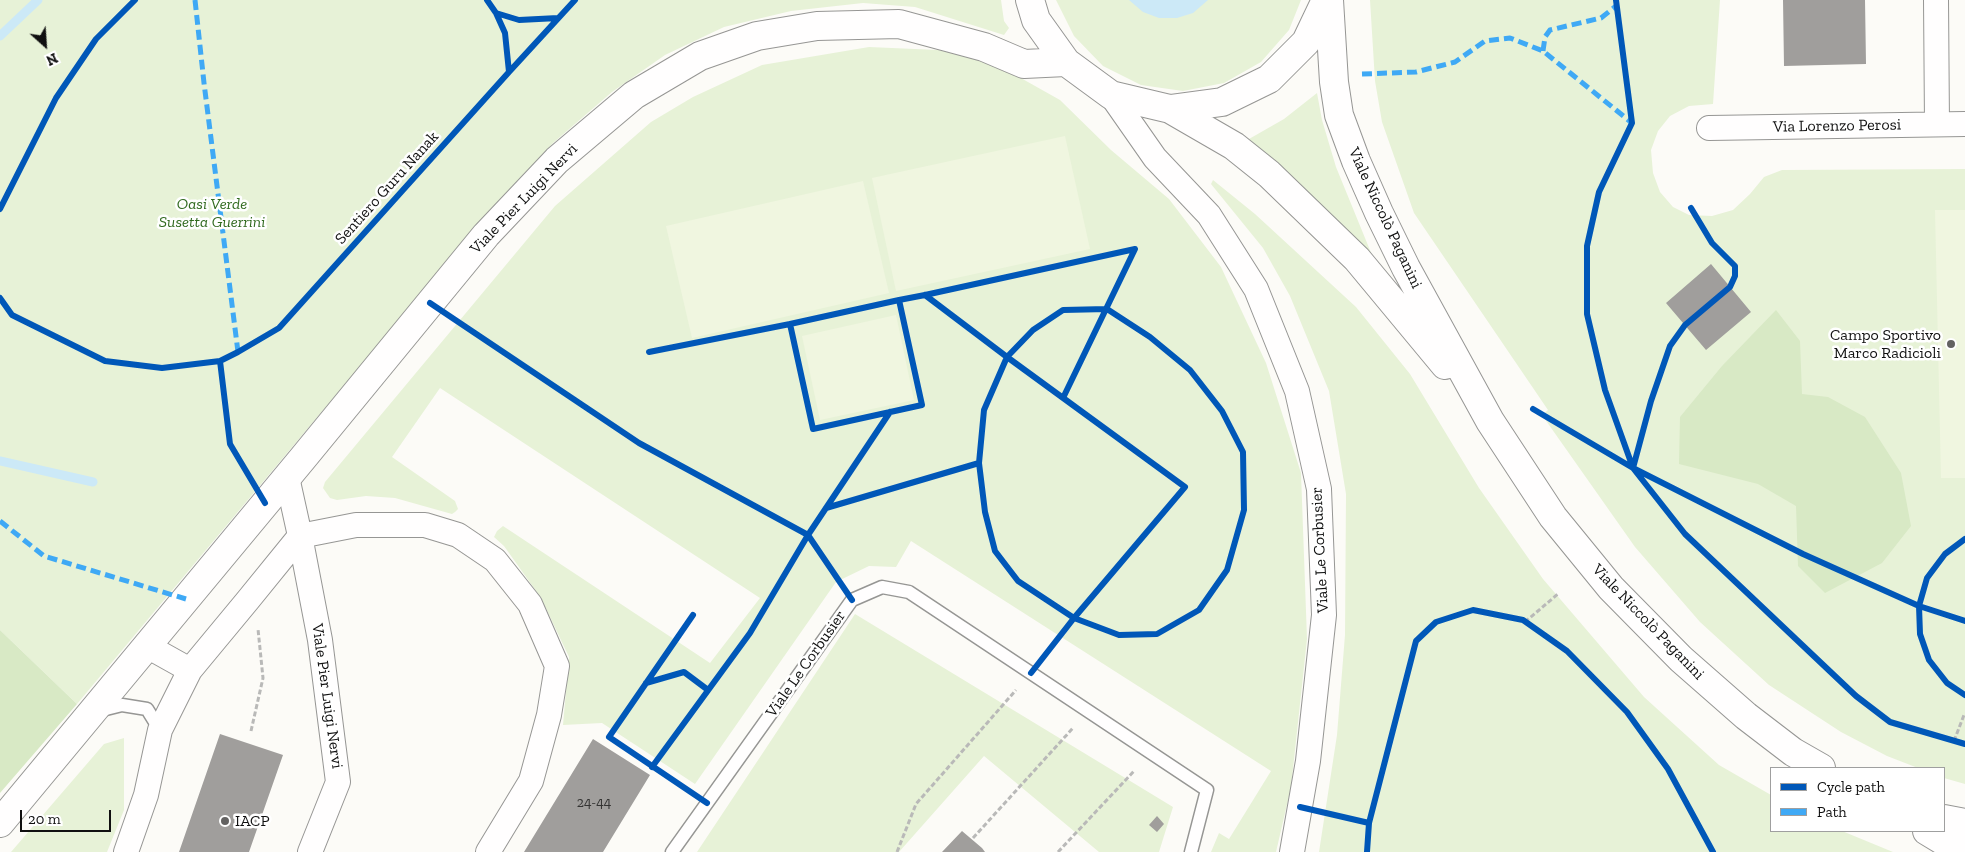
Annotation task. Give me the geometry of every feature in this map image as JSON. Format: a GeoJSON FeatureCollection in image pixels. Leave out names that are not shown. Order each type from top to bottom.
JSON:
{"type":"FeatureCollection","features":[{"type":"Feature","properties":{"kind":"street"},"geometry":{"type":"LineString","coordinates":[[1030,0],[1036,20],[1066,62],[1111,95],[1170,109],[1222,102],[1269,79],[1306,42],[1328,0]]}},
{"type":"Feature","properties":{"kind":"street","name":"Viale Niccolò Paganini"},"geometry":{"type":"LineString","coordinates":[[1328,0],[1334,82],[1339,115],[1356,161],[1402,260],[1490,421],[1553,518],[1611,588],[1681,659],[1746,716],[1793,752],[1819,767]]}},
{"type":"Feature","properties":{"kind":"street"},"geometry":{"type":"LineString","coordinates":[[1936,0],[1937,124]]}},
{"type":"Feature","properties":{"kind":"street","name":"Viale Pier Luigi Nervi"},"geometry":{"type":"LineString","coordinates":[[0,823],[486,235],[556,160],[634,95],[700,56],[757,36],[817,26],[899,24],[984,47],[1024,64],[1066,62]]}},
{"type":"Feature","properties":{"kind":"street","name":"Viale Le Corbusier"},"geometry":{"type":"LineString","coordinates":[[1111,95],[1155,158],[1209,216],[1251,281],[1256,289],[1297,391],[1319,489],[1324,615],[1308,762],[1292,852]]}},
{"type":"Feature","properties":{"kind":"street","name":"Viale Niccolò Paganini"},"geometry":{"type":"LineString","coordinates":[[1170,109],[1234,146],[1269,174],[1310,212],[1357,259],[1490,421]]}},
{"type":"Feature","properties":{"kind":"street","name":"Via Lorenzo Perosi"},"geometry":{"type":"LineString","coordinates":[[1709,128],[1965,124]]}},
{"type":"Feature","properties":{"kind":"street","name":"Viale Pier Luigi Nervi"},"geometry":{"type":"LineString","coordinates":[[287,477],[320,640],[338,782],[310,852]]}},
{"type":"Feature","properties":{"kind":"street"},"geometry":{"type":"LineString","coordinates":[[126,852],[146,796],[160,730],[190,670],[300,536],[356,525],[425,526],[458,535],[495,560],[530,604],[557,666],[549,715],[531,781],[488,852]]}},
{"type":"Feature","properties":{"kind":"street"},"geometry":{"type":"LineString","coordinates":[[147,646],[190,670]]}},
{"type":"Feature","properties":{"kind":"street"},"geometry":{"type":"LineString","coordinates":[[1945,819],[1965,823]]}},
{"type":"Feature","properties":{"kind":"street"},"geometry":{"type":"LineString","coordinates":[[1929,832],[1942,840],[1965,849]]}},
{"type":"Feature","properties":{"kind":"lane","name":"Viale Le Corbusier"},"geometry":{"type":"LineString","coordinates":[[672,852],[852,600],[882,587],[909,592],[1207,790],[1191,852]]}},
{"type":"Feature","properties":{"kind":"lane"},"geometry":{"type":"LineString","coordinates":[[92,713],[122,705],[147,709],[160,730]]}},
{"type":"Feature","properties":{"kind":"path"},"geometry":{"type":"LineString","coordinates":[[1525,622],[1559,593]]}},
{"type":"Feature","properties":{"kind":"path"},"geometry":{"type":"LineString","coordinates":[[248,600],[260,633],[263,678],[251,731]]}},
{"type":"Feature","properties":{"kind":"path"},"geometry":{"type":"LineString","coordinates":[[1514,618],[1532,627]]}},
{"type":"Feature","properties":{"kind":"path"},"geometry":{"type":"LineString","coordinates":[[897,852],[916,804],[1031,673]]}},
{"type":"Feature","properties":{"kind":"path"},"geometry":{"type":"LineString","coordinates":[[973,838],[1088,711]]}},
{"type":"Feature","properties":{"kind":"path"},"geometry":{"type":"LineString","coordinates":[[1945,738],[1957,742],[1964,713]]}},
{"type":"Feature","properties":{"kind":"path"},"geometry":{"type":"LineString","coordinates":[[1058,852],[1151,753]]}},
{"type":"Feature","properties":{"kind":"green space","name":"Oasi Verde Susetta Guerrini"},"geometry":{"type":"Polygon","coordinates":[[[0,0],[1001,0],[1004,21],[1009,28],[1004,35],[915,7],[863,3],[791,11],[724,27],[665,55],[612,92],[553,143],[427,286],[77,704],[0,630],[0,0]]]}},
{"type":"Feature","properties":{"kind":"green space"},"geometry":{"type":"Polygon","coordinates":[[[1056,0],[1301,0],[1289,30],[1261,62],[1224,83],[1183,91],[1141,85],[1103,66],[1074,36],[1056,0]]]}},
{"type":"Feature","properties":{"kind":"green space"},"geometry":{"type":"Polygon","coordinates":[[[1370,0],[1720,0],[1713,104],[1689,106],[1670,116],[1658,131],[1651,150],[1653,173],[1660,192],[1673,207],[1689,215],[1712,216],[1733,210],[1764,177],[1782,170],[1965,169],[1965,784],[1945,778],[1945,767],[1915,767],[1887,756],[1841,732],[1769,685],[1700,622],[1635,547],[1542,415],[1548,410],[1414,213],[1382,122],[1375,81],[1370,0]]]}},
{"type":"Feature","properties":{"kind":"green space"},"geometry":{"type":"Polygon","coordinates":[[[869,47],[961,51],[1003,68],[1060,100],[1111,150],[1169,199],[1221,267],[1266,363],[1301,473],[1307,639],[1291,787],[1276,852],[1211,852],[1219,833],[1229,839],[1271,771],[911,541],[896,567],[869,566],[836,582],[695,784],[602,723],[563,725],[569,657],[541,598],[504,546],[494,537],[503,526],[710,663],[760,598],[440,388],[392,457],[455,501],[458,509],[455,512],[452,514],[395,498],[366,496],[337,500],[330,498],[323,488],[325,482],[555,206],[651,122],[693,97],[762,65],[869,47]]]}},
{"type":"Feature","properties":{"kind":"green space"},"geometry":{"type":"Polygon","coordinates":[[[1317,93],[1322,120],[1336,167],[1374,260],[1288,173],[1249,139],[1284,119],[1317,93]]]}},
{"type":"Feature","properties":{"kind":"green space"},"geometry":{"type":"Polygon","coordinates":[[[1065,136],[1090,249],[896,291],[872,178],[1065,136]]]}},
{"type":"Feature","properties":{"kind":"green space"},"geometry":{"type":"Polygon","coordinates":[[[1213,180],[1255,214],[1356,307],[1410,374],[1479,488],[1543,579],[1644,697],[1719,765],[1770,794],[1770,832],[1844,832],[1893,852],[1319,852],[1337,735],[1345,635],[1346,494],[1329,391],[1290,296],[1263,248],[1211,184],[1213,180]]]}},
{"type":"Feature","properties":{"kind":"green space"},"geometry":{"type":"Polygon","coordinates":[[[863,181],[889,293],[692,338],[666,226],[863,181]]]}},
{"type":"Feature","properties":{"kind":"green space","name":"Campo Sportivo Marco Radicioli"},"geometry":{"type":"Polygon","coordinates":[[[1935,210],[1965,210],[1965,478],[1941,478],[1935,210]]]}},
{"type":"Feature","properties":{"kind":"green space"},"geometry":{"type":"Polygon","coordinates":[[[1776,310],[1800,341],[1802,394],[1828,397],[1865,417],[1901,473],[1911,526],[1882,563],[1825,593],[1798,566],[1796,506],[1758,484],[1679,464],[1680,417],[1722,366],[1776,310]]]}},
{"type":"Feature","properties":{"kind":"green space"},"geometry":{"type":"Polygon","coordinates":[[[896,315],[914,400],[820,420],[802,336],[896,315]]]}},
{"type":"Feature","properties":{"kind":"green space"},"geometry":{"type":"Polygon","coordinates":[[[855,614],[1173,807],[1159,852],[1099,852],[984,756],[899,852],[697,852],[855,614]]]}},
{"type":"Feature","properties":{"kind":"green space"},"geometry":{"type":"Polygon","coordinates":[[[0,630],[77,704],[0,793],[0,630]]]}},
{"type":"Feature","properties":{"kind":"green space"},"geometry":{"type":"Polygon","coordinates":[[[124,738],[124,810],[107,852],[11,852],[104,744],[124,738]]]}},
{"type":"Feature","properties":{"kind":"water"},"geometry":{"type":"Polygon","coordinates":[[[1129,0],[1208,0],[1193,13],[1177,18],[1159,18],[1143,12],[1129,0]]]}},
{"type":"Feature","properties":{"kind":"building"},"geometry":{"type":"Polygon","coordinates":[[[1783,0],[1865,0],[1866,64],[1784,66],[1783,0]]]}},
{"type":"Feature","properties":{"kind":"building"},"geometry":{"type":"Polygon","coordinates":[[[1711,264],[1751,312],[1706,350],[1666,303],[1711,264]]]}},
{"type":"Feature","properties":{"kind":"building","name":"IACP"},"geometry":{"type":"Polygon","coordinates":[[[220,734],[283,755],[249,852],[179,852],[220,734]]]}},
{"type":"Feature","properties":{"kind":"building"},"geometry":{"type":"Polygon","coordinates":[[[593,739],[650,775],[603,852],[524,852],[593,739]]]}},
{"type":"Feature","properties":{"kind":"building"},"geometry":{"type":"Polygon","coordinates":[[[1157,816],[1164,824],[1157,832],[1149,825],[1157,816]]]}},
{"type":"Feature","properties":{"kind":"building"},"geometry":{"type":"Polygon","coordinates":[[[962,831],[982,848],[985,852],[942,852],[962,831]]]}},
{"type":"Feature","properties":{"kind":"waterway"},"geometry":{"type":"LineString","coordinates":[[0,36],[38,0]]}},
{"type":"Feature","properties":{"kind":"waterway"},"geometry":{"type":"LineString","coordinates":[[0,461],[93,482]]}},
{"type":"Feature","properties":{"kind":"marked path"},"geometry":{"type":"LineString","coordinates":[[195,0],[238,352]]}},
{"type":"Feature","properties":{"kind":"marked path"},"geometry":{"type":"LineString","coordinates":[[1543,51],[1545,37],[1550,30],[1601,18],[1616,6]]}},
{"type":"Feature","properties":{"kind":"marked path"},"geometry":{"type":"LineString","coordinates":[[1362,74],[1416,72],[1455,62],[1485,41],[1510,38],[1543,51],[1632,123]]}},
{"type":"Feature","properties":{"kind":"marked path"},"geometry":{"type":"LineString","coordinates":[[0,521],[44,556],[186,599]]}},
{"type":"Feature","properties":{"kind":"cycle path"},"geometry":{"type":"LineString","coordinates":[[0,209],[56,98],[96,39],[135,0]]}},
{"type":"Feature","properties":{"kind":"cycle path","name":"Sentiero Guru Nanak"},"geometry":{"type":"LineString","coordinates":[[0,298],[12,315],[105,361],[162,368],[220,361],[279,328],[509,72],[505,33],[496,13],[487,0]]}},
{"type":"Feature","properties":{"kind":"cycle path"},"geometry":{"type":"LineString","coordinates":[[509,72],[575,0]]}},
{"type":"Feature","properties":{"kind":"cycle path"},"geometry":{"type":"LineString","coordinates":[[1616,0],[1632,123],[1599,192],[1587,246],[1587,314],[1605,390],[1633,468],[1685,534],[1856,696],[1890,722],[1965,744]]}},
{"type":"Feature","properties":{"kind":"cycle path"},"geometry":{"type":"LineString","coordinates":[[496,13],[519,20],[558,18]]}},
{"type":"Feature","properties":{"kind":"cycle path"},"geometry":{"type":"LineString","coordinates":[[1633,468],[1651,401],[1670,346],[1685,325],[1730,287],[1735,276],[1735,266],[1712,243],[1691,208]]}},
{"type":"Feature","properties":{"kind":"cycle path"},"geometry":{"type":"LineString","coordinates":[[899,300],[922,405],[813,429],[790,324],[899,300],[925,295],[1135,249],[1063,398]]}},
{"type":"Feature","properties":{"kind":"cycle path"},"geometry":{"type":"LineString","coordinates":[[925,295],[1185,487],[1074,618],[1031,673]]}},
{"type":"Feature","properties":{"kind":"cycle path"},"geometry":{"type":"LineString","coordinates":[[430,303],[639,443],[808,535],[852,600]]}},
{"type":"Feature","properties":{"kind":"cycle path"},"geometry":{"type":"LineString","coordinates":[[1107,309],[1150,337],[1190,370],[1222,411],[1243,452],[1244,510],[1227,570],[1199,610],[1157,634],[1119,635],[1074,618],[1018,581],[995,551],[985,512],[979,463],[984,410],[1007,357],[1033,330],[1063,310],[1107,309]]}},
{"type":"Feature","properties":{"kind":"cycle path"},"geometry":{"type":"LineString","coordinates":[[649,352],[790,324]]}},
{"type":"Feature","properties":{"kind":"cycle path"},"geometry":{"type":"LineString","coordinates":[[220,361],[230,444],[265,503]]}},
{"type":"Feature","properties":{"kind":"cycle path"},"geometry":{"type":"LineString","coordinates":[[1533,409],[1633,468],[1803,554],[1919,606],[1965,621]]}},
{"type":"Feature","properties":{"kind":"cycle path"},"geometry":{"type":"LineString","coordinates":[[652,767],[750,633],[808,535],[890,412]]}},
{"type":"Feature","properties":{"kind":"cycle path"},"geometry":{"type":"LineString","coordinates":[[826,508],[979,463]]}},
{"type":"Feature","properties":{"kind":"cycle path"},"geometry":{"type":"LineString","coordinates":[[1965,539],[1945,554],[1927,578],[1919,606],[1920,634],[1929,660],[1947,683],[1965,695]]}},
{"type":"Feature","properties":{"kind":"cycle path"},"geometry":{"type":"LineString","coordinates":[[1367,852],[1369,823],[1416,641],[1436,622],[1473,610],[1523,620],[1567,651],[1627,712],[1668,769],[1713,852]]}},
{"type":"Feature","properties":{"kind":"cycle path"},"geometry":{"type":"LineString","coordinates":[[693,615],[609,737],[707,803]]}},
{"type":"Feature","properties":{"kind":"cycle path"},"geometry":{"type":"LineString","coordinates":[[646,683],[684,672],[708,690]]}},
{"type":"Feature","properties":{"kind":"cycle path"},"geometry":{"type":"LineString","coordinates":[[1300,807],[1369,823]]}},
{"type":"Feature","properties":{"kind":"place","name":"Campo Sportivo Marco Radicioli"},"geometry":{"type":"Point","coordinates":[1951,344]}},
{"type":"Feature","properties":{"kind":"place","name":"IACP"},"geometry":{"type":"Point","coordinates":[225,821]}}]}
